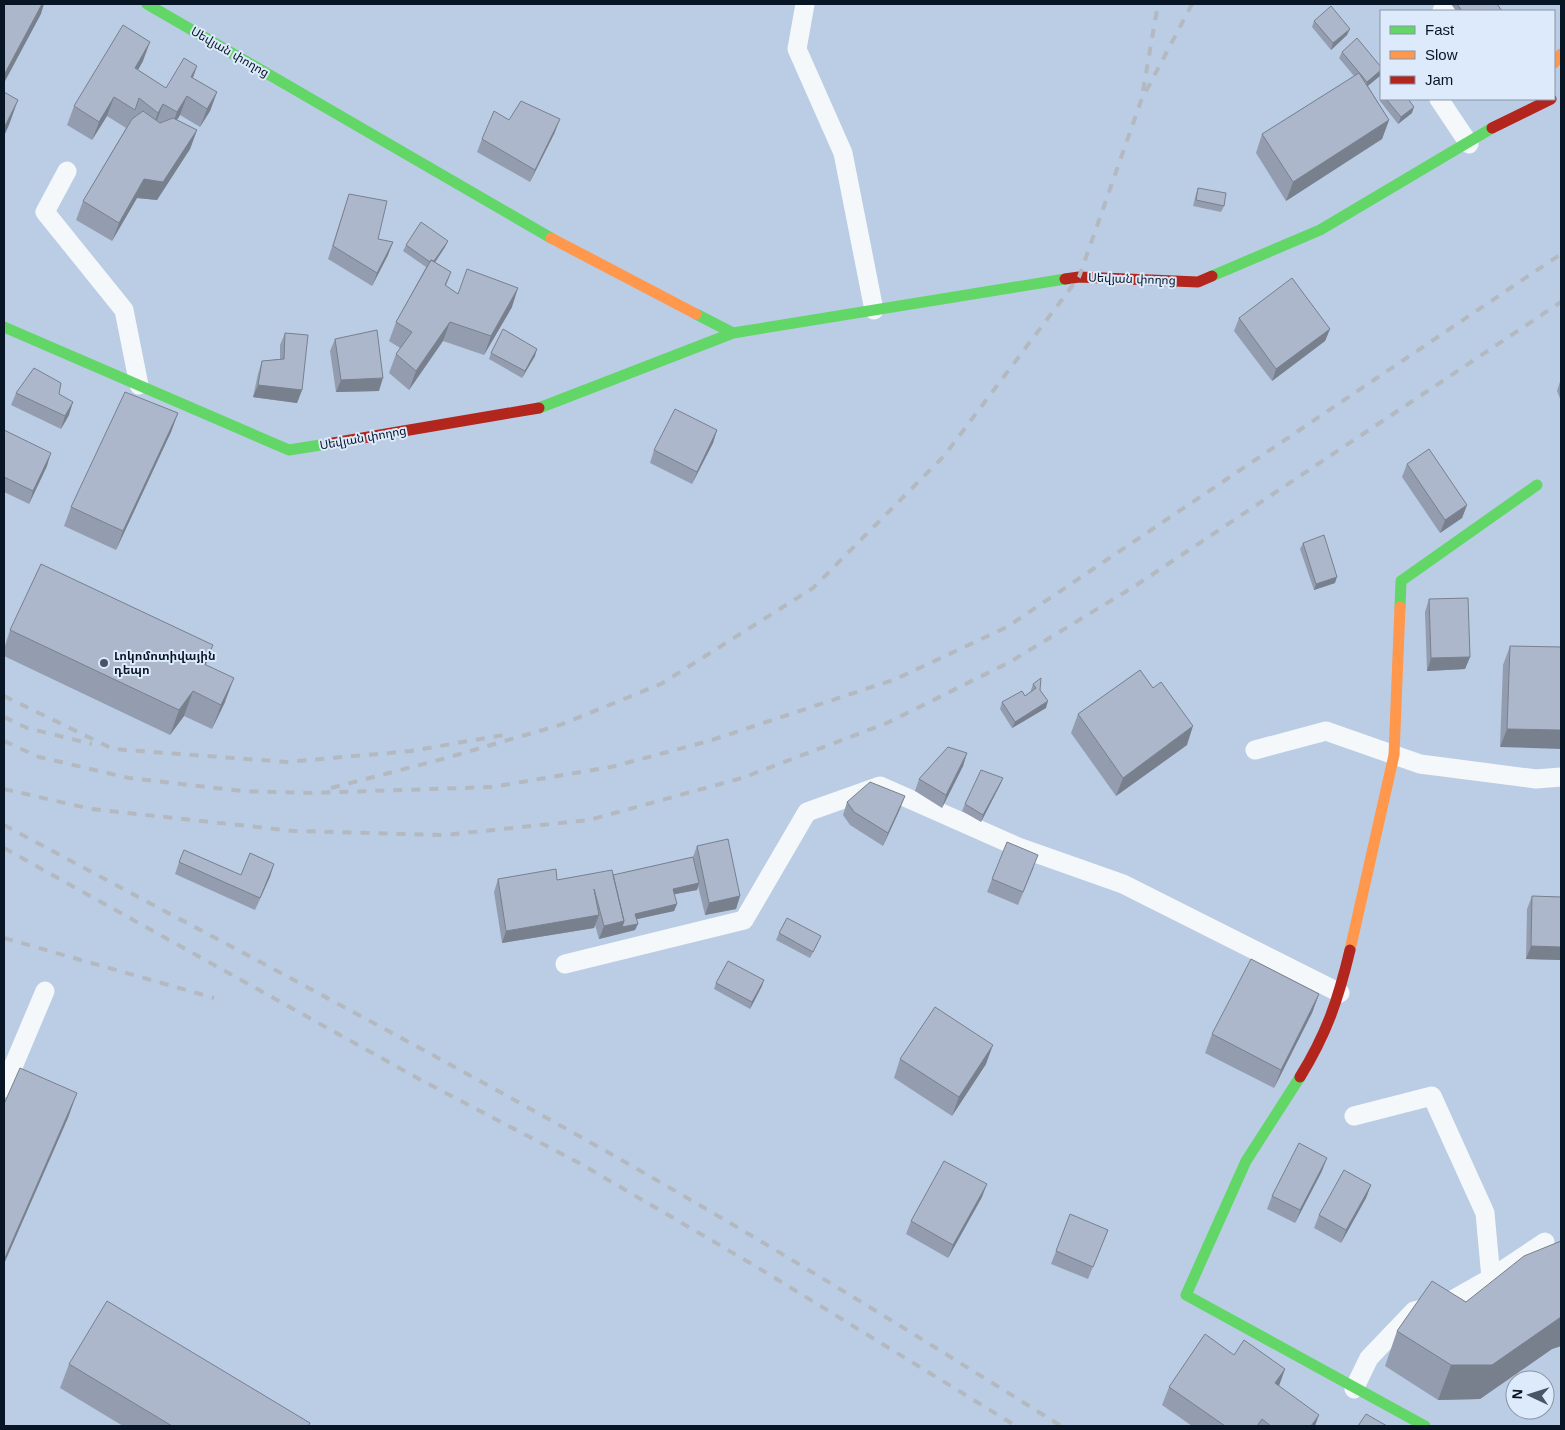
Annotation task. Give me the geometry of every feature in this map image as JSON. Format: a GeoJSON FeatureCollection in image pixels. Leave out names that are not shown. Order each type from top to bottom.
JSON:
{"type":"FeatureCollection","features":[{"type":"Feature","properties":{"kind":"street","name":"Սեվյան փողոց"},"geometry":{"type":"LineString","coordinates":[[147,4],[531,227],[733,333]]}},
{"type":"Feature","properties":{"kind":"street","name":"Սեվյան փողոց"},"geometry":{"type":"LineString","coordinates":[[1496,126],[1520,100]]}},
{"type":"Feature","properties":{"kind":"street","name":"Սեվյան փողոց"},"geometry":{"type":"LineString","coordinates":[[4,327],[290,450],[542,408],[733,333],[1079,277],[1198,282],[1320,230],[1469,144],[1496,126],[1549,100]]}},
{"type":"Feature","properties":{"kind":"street"},"geometry":{"type":"LineString","coordinates":[[1425,1426],[1354,1389],[1186,1295],[1246,1161],[1320,1045],[1340,993],[1394,755],[1402,581],[1537,485]]}},
{"type":"Feature","properties":{"kind":"lane"},"geometry":{"type":"LineString","coordinates":[[804,4],[797,49],[842,153],[874,310]]}},
{"type":"Feature","properties":{"kind":"lane"},"geometry":{"type":"LineString","coordinates":[[1440,100],[1469,144]]}},
{"type":"Feature","properties":{"kind":"lane"},"geometry":{"type":"LineString","coordinates":[[67,170],[45,212],[124,310],[139,385]]}},
{"type":"Feature","properties":{"kind":"lane"},"geometry":{"type":"LineString","coordinates":[[1255,750],[1326,730],[1420,764],[1536,779],[1561,777]]}},
{"type":"Feature","properties":{"kind":"lane"},"geometry":{"type":"LineString","coordinates":[[565,964],[744,920],[807,812],[880,786],[1018,847],[1123,884],[1340,993]]}},
{"type":"Feature","properties":{"kind":"lane"},"geometry":{"type":"LineString","coordinates":[[4,1088],[45,991]]}},
{"type":"Feature","properties":{"kind":"lane"},"geometry":{"type":"LineString","coordinates":[[1354,1116],[1432,1096],[1485,1212],[1491,1278]]}},
{"type":"Feature","properties":{"kind":"lane"},"geometry":{"type":"LineString","coordinates":[[1354,1389],[1369,1358],[1414,1311],[1447,1303],[1491,1278],[1545,1242]]}},
{"type":"Feature","properties":{"kind":"building"},"geometry":{"type":"Polygon","coordinates":[[[4,4],[42,4],[4,75],[4,4]]]}},
{"type":"Feature","properties":{"kind":"building"},"geometry":{"type":"Polygon","coordinates":[[[1457,4],[1497,4],[1501,10],[1461,10],[1457,4]]]}},
{"type":"Feature","properties":{"kind":"building"},"geometry":{"type":"Polygon","coordinates":[[[1331,6],[1350,29],[1333,43],[1314,21],[1331,6]]]}},
{"type":"Feature","properties":{"kind":"building"},"geometry":{"type":"Polygon","coordinates":[[[123,25],[150,42],[135,68],[166,88],[184,58],[197,66],[191,77],[217,92],[207,109],[187,96],[177,112],[163,104],[158,113],[139,98],[135,110],[114,97],[99,122],[74,106],[123,25]]]}},
{"type":"Feature","properties":{"kind":"building"},"geometry":{"type":"Polygon","coordinates":[[[1357,38],[1380,66],[1380,71],[1367,82],[1342,52],[1357,38]]]}},
{"type":"Feature","properties":{"kind":"building"},"geometry":{"type":"Polygon","coordinates":[[[1359,73],[1389,120],[1293,182],[1262,134],[1359,73]]]}},
{"type":"Feature","properties":{"kind":"building"},"geometry":{"type":"Polygon","coordinates":[[[4,92],[18,100],[4,128],[4,92]]]}},
{"type":"Feature","properties":{"kind":"building"},"geometry":{"type":"Polygon","coordinates":[[[1387,100],[1409,100],[1414,107],[1401,117],[1387,100]]]}},
{"type":"Feature","properties":{"kind":"building"},"geometry":{"type":"Polygon","coordinates":[[[521,101],[560,119],[535,170],[482,139],[494,111],[509,120],[521,101]]]}},
{"type":"Feature","properties":{"kind":"building"},"geometry":{"type":"Polygon","coordinates":[[[143,111],[160,123],[173,118],[197,130],[163,182],[144,179],[119,223],[83,201],[132,119],[143,111]]]}},
{"type":"Feature","properties":{"kind":"building"},"geometry":{"type":"Polygon","coordinates":[[[1198,188],[1226,193],[1224,206],[1196,200],[1198,188]]]}},
{"type":"Feature","properties":{"kind":"building"},"geometry":{"type":"Polygon","coordinates":[[[349,194],[387,201],[378,239],[393,242],[377,273],[333,246],[349,194]]]}},
{"type":"Feature","properties":{"kind":"building"},"geometry":{"type":"Polygon","coordinates":[[[421,222],[448,241],[434,261],[431,260],[430,262],[406,245],[421,222]]]}},
{"type":"Feature","properties":{"kind":"building"},"geometry":{"type":"Polygon","coordinates":[[[431,260],[451,272],[445,285],[458,294],[467,269],[518,288],[491,336],[450,322],[416,371],[396,354],[412,332],[396,322],[431,260]]]}},
{"type":"Feature","properties":{"kind":"building"},"geometry":{"type":"Polygon","coordinates":[[[1292,278],[1330,329],[1276,369],[1239,318],[1292,278]]]}},
{"type":"Feature","properties":{"kind":"building"},"geometry":{"type":"Polygon","coordinates":[[[503,329],[537,349],[525,371],[491,353],[503,329]]]}},
{"type":"Feature","properties":{"kind":"building"},"geometry":{"type":"Polygon","coordinates":[[[377,330],[383,378],[341,380],[335,339],[377,330]]]}},
{"type":"Feature","properties":{"kind":"building"},"geometry":{"type":"Polygon","coordinates":[[[285,333],[308,335],[302,390],[258,385],[262,361],[284,359],[285,333]]]}},
{"type":"Feature","properties":{"kind":"building"},"geometry":{"type":"Polygon","coordinates":[[[34,368],[61,383],[59,394],[73,402],[65,416],[16,393],[34,368]]]}},
{"type":"Feature","properties":{"kind":"building"},"geometry":{"type":"Polygon","coordinates":[[[125,392],[178,413],[123,531],[71,507],[125,392]]]}},
{"type":"Feature","properties":{"kind":"building"},"geometry":{"type":"Polygon","coordinates":[[[675,409],[717,430],[697,472],[654,450],[675,409]]]}},
{"type":"Feature","properties":{"kind":"building"},"geometry":{"type":"Polygon","coordinates":[[[4,430],[51,453],[33,491],[4,477],[4,430]]]}},
{"type":"Feature","properties":{"kind":"building"},"geometry":{"type":"Polygon","coordinates":[[[1429,449],[1467,505],[1445,520],[1407,464],[1429,449]]]}},
{"type":"Feature","properties":{"kind":"building"},"geometry":{"type":"Polygon","coordinates":[[[1324,535],[1337,577],[1316,584],[1303,543],[1324,535]]]}},
{"type":"Feature","properties":{"kind":"building","name":"Լոկոմոտիվային դեպո"},"geometry":{"type":"Polygon","coordinates":[[[41,564],[213,645],[204,664],[234,678],[221,705],[193,691],[179,710],[10,630],[41,564]]]}},
{"type":"Feature","properties":{"kind":"building"},"geometry":{"type":"Polygon","coordinates":[[[1468,598],[1470,657],[1431,658],[1429,599],[1468,598]]]}},
{"type":"Feature","properties":{"kind":"building"},"geometry":{"type":"Polygon","coordinates":[[[1510,646],[1561,647],[1561,730],[1507,729],[1510,646]]]}},
{"type":"Feature","properties":{"kind":"building"},"geometry":{"type":"Polygon","coordinates":[[[1140,670],[1153,688],[1161,682],[1193,726],[1123,778],[1078,714],[1140,670]]]}},
{"type":"Feature","properties":{"kind":"building"},"geometry":{"type":"Polygon","coordinates":[[[1041,678],[1040,690],[1048,701],[1015,722],[1002,702],[1022,691],[1025,696],[1036,688],[1033,684],[1041,678]]]}},
{"type":"Feature","properties":{"kind":"building"},"geometry":{"type":"Polygon","coordinates":[[[948,747],[967,753],[946,795],[919,779],[948,747]]]}},
{"type":"Feature","properties":{"kind":"building"},"geometry":{"type":"Polygon","coordinates":[[[981,770],[1003,778],[983,815],[965,804],[981,770]]]}},
{"type":"Feature","properties":{"kind":"building"},"geometry":{"type":"Polygon","coordinates":[[[870,782],[905,796],[888,833],[854,812],[847,802],[870,782]]]}},
{"type":"Feature","properties":{"kind":"building"},"geometry":{"type":"Polygon","coordinates":[[[728,839],[740,896],[709,903],[697,846],[728,839]]]}},
{"type":"Feature","properties":{"kind":"building"},"geometry":{"type":"Polygon","coordinates":[[[1007,842],[1038,855],[1023,892],[992,879],[1007,842]]]}},
{"type":"Feature","properties":{"kind":"building"},"geometry":{"type":"Polygon","coordinates":[[[184,850],[241,875],[250,853],[274,864],[260,898],[179,862],[184,850]]]}},
{"type":"Feature","properties":{"kind":"building"},"geometry":{"type":"Polygon","coordinates":[[[693,857],[699,883],[673,889],[677,904],[635,914],[638,924],[622,927],[624,921],[613,875],[693,857]]]}},
{"type":"Feature","properties":{"kind":"building"},"geometry":{"type":"Polygon","coordinates":[[[556,869],[557,880],[612,870],[624,921],[604,926],[594,889],[599,915],[506,931],[498,879],[556,869]]]}},
{"type":"Feature","properties":{"kind":"building"},"geometry":{"type":"Polygon","coordinates":[[[1532,896],[1561,897],[1561,947],[1531,946],[1532,896]]]}},
{"type":"Feature","properties":{"kind":"building"},"geometry":{"type":"Polygon","coordinates":[[[787,918],[821,936],[813,952],[779,933],[787,918]]]}},
{"type":"Feature","properties":{"kind":"building"},"geometry":{"type":"Polygon","coordinates":[[[1251,959],[1319,994],[1281,1070],[1212,1034],[1251,959]]]}},
{"type":"Feature","properties":{"kind":"building"},"geometry":{"type":"Polygon","coordinates":[[[728,961],[764,980],[752,1002],[716,983],[728,961]]]}},
{"type":"Feature","properties":{"kind":"building"},"geometry":{"type":"Polygon","coordinates":[[[935,1007],[993,1045],[959,1097],[900,1059],[935,1007]]]}},
{"type":"Feature","properties":{"kind":"building"},"geometry":{"type":"Polygon","coordinates":[[[20,1068],[77,1093],[4,1260],[4,1104],[20,1068]]]}},
{"type":"Feature","properties":{"kind":"building"},"geometry":{"type":"Polygon","coordinates":[[[1299,1143],[1327,1158],[1300,1210],[1272,1196],[1299,1143]]]}},
{"type":"Feature","properties":{"kind":"building"},"geometry":{"type":"Polygon","coordinates":[[[944,1161],[987,1184],[953,1245],[911,1221],[944,1161]]]}},
{"type":"Feature","properties":{"kind":"building"},"geometry":{"type":"Polygon","coordinates":[[[1344,1170],[1371,1185],[1346,1230],[1319,1215],[1344,1170]]]}},
{"type":"Feature","properties":{"kind":"building"},"geometry":{"type":"Polygon","coordinates":[[[1070,1214],[1108,1230],[1093,1267],[1056,1251],[1070,1214]]]}},
{"type":"Feature","properties":{"kind":"building"},"geometry":{"type":"Polygon","coordinates":[[[1561,1241],[1561,1317],[1492,1365],[1451,1365],[1397,1331],[1432,1281],[1466,1302],[1524,1256],[1561,1241]]]}},
{"type":"Feature","properties":{"kind":"building"},"geometry":{"type":"Polygon","coordinates":[[[107,1301],[310,1423],[308,1426],[172,1426],[69,1364],[107,1301]]]}},
{"type":"Feature","properties":{"kind":"building"},"geometry":{"type":"Polygon","coordinates":[[[1205,1334],[1234,1355],[1244,1340],[1285,1369],[1275,1383],[1319,1415],[1311,1426],[1271,1426],[1262,1419],[1257,1426],[1225,1426],[1169,1387],[1205,1334]]]}},
{"type":"Feature","properties":{"kind":"building"},"geometry":{"type":"Polygon","coordinates":[[[1366,1414],[1387,1426],[1358,1426],[1366,1414]]]}},
{"type":"Feature","properties":{"kind":"railway"},"geometry":{"type":"LineString","coordinates":[[1143,91],[1158,4]]}},
{"type":"Feature","properties":{"kind":"railway"},"geometry":{"type":"LineString","coordinates":[[331,788],[439,760],[560,725],[661,684],[813,588],[944,456],[1079,277],[1141,101],[1192,4]]}},
{"type":"Feature","properties":{"kind":"railway"},"geometry":{"type":"LineString","coordinates":[[4,741],[39,757],[129,778],[242,791],[311,793],[492,787],[611,767],[709,741],[896,679],[1007,627],[1561,254]]}},
{"type":"Feature","properties":{"kind":"railway"},"geometry":{"type":"LineString","coordinates":[[4,789],[91,809],[294,831],[445,835],[589,820],[742,778],[887,723],[1010,662],[1135,586],[1561,302]]}},
{"type":"Feature","properties":{"kind":"railway"},"geometry":{"type":"LineString","coordinates":[[4,696],[113,749],[287,762],[411,751],[509,734]]}},
{"type":"Feature","properties":{"kind":"railway"},"geometry":{"type":"LineString","coordinates":[[4,717],[27,728],[92,744]]}},
{"type":"Feature","properties":{"kind":"railway"},"geometry":{"type":"LineString","coordinates":[[4,825],[374,1023],[595,1145],[830,1283],[1061,1426]]}},
{"type":"Feature","properties":{"kind":"railway"},"geometry":{"type":"LineString","coordinates":[[4,848],[421,1080],[581,1164],[757,1267],[1016,1426]]}},
{"type":"Feature","properties":{"kind":"railway"},"geometry":{"type":"LineString","coordinates":[[4,938],[214,998]]}},
{"type":"Feature","properties":{"kind":"traffic: fast"},"geometry":{"type":"LineString","coordinates":[[147,4],[551,238]]}},
{"type":"Feature","properties":{"kind":"traffic: fast"},"geometry":{"type":"LineString","coordinates":[[1212,276],[1320,230],[1492,128]]}},
{"type":"Feature","properties":{"kind":"traffic: fast"},"geometry":{"type":"LineString","coordinates":[[696,314],[733,333],[1065,279]]}},
{"type":"Feature","properties":{"kind":"traffic: fast"},"geometry":{"type":"LineString","coordinates":[[4,327],[289,450],[333,443]]}},
{"type":"Feature","properties":{"kind":"traffic: fast"},"geometry":{"type":"LineString","coordinates":[[539,408],[733,333]]}},
{"type":"Feature","properties":{"kind":"traffic: fast"},"geometry":{"type":"LineString","coordinates":[[1400,607],[1401,581],[1537,485]]}},
{"type":"Feature","properties":{"kind":"traffic: fast"},"geometry":{"type":"LineString","coordinates":[[1300,1077],[1246,1161],[1186,1295],[1425,1426]]}},
{"type":"Feature","properties":{"kind":"traffic: slow"},"geometry":{"type":"LineString","coordinates":[[1555,62],[1561,54]]}},
{"type":"Feature","properties":{"kind":"traffic: slow"},"geometry":{"type":"LineString","coordinates":[[551,238],[696,314]]}},
{"type":"Feature","properties":{"kind":"traffic: slow"},"geometry":{"type":"LineString","coordinates":[[1350,950],[1394,755],[1400,607]]}},
{"type":"Feature","properties":{"kind":"traffic: jam"},"geometry":{"type":"LineString","coordinates":[[1492,128],[1549,100]]}},
{"type":"Feature","properties":{"kind":"traffic: jam"},"geometry":{"type":"LineString","coordinates":[[1065,279],[1079,277],[1198,282],[1212,276]]}},
{"type":"Feature","properties":{"kind":"traffic: jam"},"geometry":{"type":"LineString","coordinates":[[333,443],[539,408]]}},
{"type":"Feature","properties":{"kind":"traffic: jam"},"geometry":{"type":"LineString","coordinates":[[1300,1077],[1318,1046],[1331,1016],[1350,950]]}},
{"type":"Feature","properties":{"kind":"place","name":"Լոկոմոտիվային դեպո"},"geometry":{"type":"Point","coordinates":[104,663]}}]}
